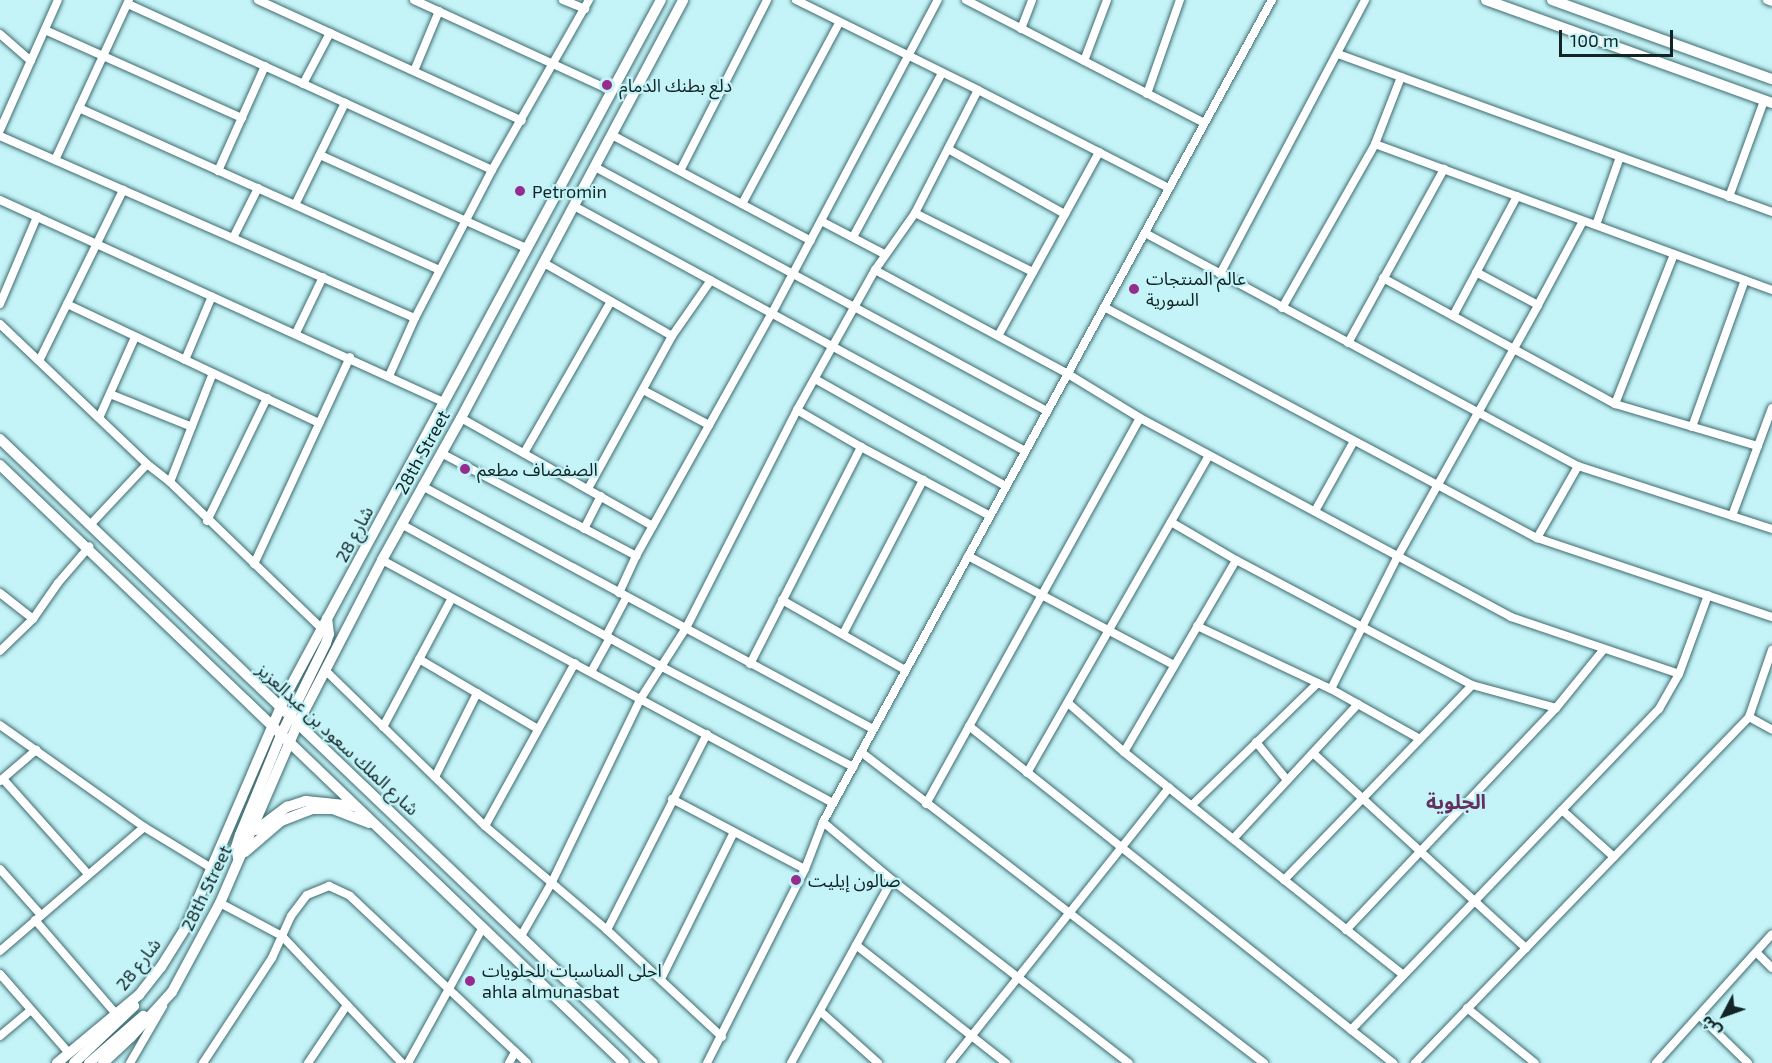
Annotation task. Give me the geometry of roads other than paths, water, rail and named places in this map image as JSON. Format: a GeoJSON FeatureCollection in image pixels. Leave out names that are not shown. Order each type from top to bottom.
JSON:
{"type":"FeatureCollection","features":[{"type":"Feature","properties":{"kind":"main road","name":"شارع 28"},"geometry":{"type":"LineString","coordinates":[[57,1063],[71,1058],[139,995],[161,967],[186,927],[327,618],[661,0]]}},
{"type":"Feature","properties":{"kind":"main road","name":"28th Street"},"geometry":{"type":"LineString","coordinates":[[103,1063],[131,1037],[171,992],[220,903],[297,725],[381,560],[461,418],[683,0]]}},
{"type":"Feature","properties":{"kind":"main road"},"geometry":{"type":"LineString","coordinates":[[1486,0],[1768,102]]}},
{"type":"Feature","properties":{"kind":"main road"},"geometry":{"type":"LineString","coordinates":[[1552,0],[1575,4],[1772,79]]}},
{"type":"Feature","properties":{"kind":"main road","name":"شارع الملك سعود بن عبدالعزيز"},"geometry":{"type":"LineString","coordinates":[[0,439],[653,1063]]}},
{"type":"Feature","properties":{"kind":"main road","name":"شارع الملك سعود بن عبدالعزيز"},"geometry":{"type":"LineString","coordinates":[[0,465],[624,1063]]}},
{"type":"Feature","properties":{"kind":"main road"},"geometry":{"type":"LineString","coordinates":[[285,713],[326,643],[329,634],[327,618]]}},
{"type":"Feature","properties":{"kind":"main road"},"geometry":{"type":"LineString","coordinates":[[277,730],[236,847],[239,858],[281,821],[313,809],[333,809],[351,814],[379,828]]}},
{"type":"Feature","properties":{"kind":"main road"},"geometry":{"type":"LineString","coordinates":[[249,836],[294,804],[318,800],[355,806]]}},
{"type":"Feature","properties":{"kind":"main road","name":"28th Street"},"geometry":{"type":"LineString","coordinates":[[89,1063],[171,992]]}},
{"type":"Feature","properties":{"kind":"main road"},"geometry":{"type":"LineString","coordinates":[[71,1058],[134,1008],[139,995]]}},
{"type":"Feature","properties":{"kind":"street"},"geometry":{"type":"LineString","coordinates":[[0,130],[2,117],[31,61],[58,0]]}},
{"type":"Feature","properties":{"kind":"street"},"geometry":{"type":"LineString","coordinates":[[258,0],[522,121]]}},
{"type":"Feature","properties":{"kind":"street"},"geometry":{"type":"LineString","coordinates":[[414,0],[612,91]]}},
{"type":"Feature","properties":{"kind":"street"},"geometry":{"type":"LineString","coordinates":[[563,0],[585,9]]}},
{"type":"Feature","properties":{"kind":"street"},"geometry":{"type":"LineString","coordinates":[[389,376],[415,318],[492,170],[589,0]]}},
{"type":"Feature","properties":{"kind":"street"},"geometry":{"type":"LineString","coordinates":[[680,171],[767,0]]}},
{"type":"Feature","properties":{"kind":"street"},"geometry":{"type":"LineString","coordinates":[[796,0],[1169,188]]}},
{"type":"Feature","properties":{"kind":"street"},"geometry":{"type":"LineString","coordinates":[[591,672],[608,637],[636,556],[772,313],[938,0]]}},
{"type":"Feature","properties":{"kind":"street"},"geometry":{"type":"LineString","coordinates":[[966,0],[1204,123]]}},
{"type":"Feature","properties":{"kind":"street"},"geometry":{"type":"LineString","coordinates":[[1022,29],[1032,0]]}},
{"type":"Feature","properties":{"kind":"street"},"geometry":{"type":"LineString","coordinates":[[1084,61],[1107,0]]}},
{"type":"Feature","properties":{"kind":"street"},"geometry":{"type":"LineString","coordinates":[[1147,94],[1180,0]]}},
{"type":"Feature","properties":{"kind":"street"},"geometry":{"type":"LineString","coordinates":[[707,1063],[805,869],[823,822],[1272,0]]}},
{"type":"Feature","properties":{"kind":"street"},"geometry":{"type":"LineString","coordinates":[[1220,274],[1365,0]]}},
{"type":"Feature","properties":{"kind":"street"},"geometry":{"type":"LineString","coordinates":[[1767,0],[1772,2]]}},
{"type":"Feature","properties":{"kind":"street"},"geometry":{"type":"LineString","coordinates":[[55,160],[129,2],[492,170]]}},
{"type":"Feature","properties":{"kind":"street"},"geometry":{"type":"LineString","coordinates":[[414,71],[439,11]]}},
{"type":"Feature","properties":{"kind":"street"},"geometry":{"type":"LineString","coordinates":[[742,204],[839,23]]}},
{"type":"Feature","properties":{"kind":"street"},"geometry":{"type":"LineString","coordinates":[[45,30],[242,118]]}},
{"type":"Feature","properties":{"kind":"street"},"geometry":{"type":"LineString","coordinates":[[303,84],[330,33]]}},
{"type":"Feature","properties":{"kind":"street"},"geometry":{"type":"LineString","coordinates":[[0,34],[31,61]]}},
{"type":"Feature","properties":{"kind":"street"},"geometry":{"type":"LineString","coordinates":[[1338,54],[1772,212]]}},
{"type":"Feature","properties":{"kind":"street"},"geometry":{"type":"LineString","coordinates":[[219,171],[265,66]]}},
{"type":"Feature","properties":{"kind":"street"},"geometry":{"type":"LineString","coordinates":[[853,237],[942,73]]}},
{"type":"Feature","properties":{"kind":"street"},"geometry":{"type":"LineString","coordinates":[[1282,308],[1375,144],[1401,77]]}},
{"type":"Feature","properties":{"kind":"street"},"geometry":{"type":"LineString","coordinates":[[520,936],[552,882],[641,698],[686,628],[797,410],[884,254],[915,213],[978,90]]}},
{"type":"Feature","properties":{"kind":"street"},"geometry":{"type":"LineString","coordinates":[[1730,197],[1768,102]]}},
{"type":"Feature","properties":{"kind":"street"},"geometry":{"type":"LineString","coordinates":[[295,205],[345,103]]}},
{"type":"Feature","properties":{"kind":"street"},"geometry":{"type":"LineString","coordinates":[[79,108],[440,270]]}},
{"type":"Feature","properties":{"kind":"street"},"geometry":{"type":"LineString","coordinates":[[612,135],[811,241]]}},
{"type":"Feature","properties":{"kind":"street"},"geometry":{"type":"LineString","coordinates":[[0,136],[415,318]]}},
{"type":"Feature","properties":{"kind":"street"},"geometry":{"type":"LineString","coordinates":[[1375,144],[1772,290]]}},
{"type":"Feature","properties":{"kind":"street"},"geometry":{"type":"LineString","coordinates":[[948,149],[1065,214]]}},
{"type":"Feature","properties":{"kind":"street"},"geometry":{"type":"LineString","coordinates":[[998,336],[1099,152]]}},
{"type":"Feature","properties":{"kind":"street"},"geometry":{"type":"LineString","coordinates":[[320,155],[526,248]]}},
{"type":"Feature","properties":{"kind":"street"},"geometry":{"type":"LineString","coordinates":[[1596,225],[1620,157]]}},
{"type":"Feature","properties":{"kind":"street"},"geometry":{"type":"LineString","coordinates":[[595,167],[1047,411]]}},
{"type":"Feature","properties":{"kind":"street"},"geometry":{"type":"LineString","coordinates":[[1348,343],[1444,169]]}},
{"type":"Feature","properties":{"kind":"street"},"geometry":{"type":"LineString","coordinates":[[233,238],[258,188]]}},
{"type":"Feature","properties":{"kind":"street"},"geometry":{"type":"LineString","coordinates":[[39,362],[123,190]]}},
{"type":"Feature","properties":{"kind":"street"},"geometry":{"type":"LineString","coordinates":[[1453,316],[1517,196]]}},
{"type":"Feature","properties":{"kind":"street"},"geometry":{"type":"LineString","coordinates":[[0,200],[350,357],[443,402]]}},
{"type":"Feature","properties":{"kind":"street"},"geometry":{"type":"LineString","coordinates":[[574,206],[1025,451]]}},
{"type":"Feature","properties":{"kind":"street"},"geometry":{"type":"LineString","coordinates":[[915,213],[1033,272]]}},
{"type":"Feature","properties":{"kind":"street"},"geometry":{"type":"LineString","coordinates":[[0,304],[37,217]]}},
{"type":"Feature","properties":{"kind":"street"},"geometry":{"type":"LineString","coordinates":[[821,221],[884,254]]}},
{"type":"Feature","properties":{"kind":"street"},"geometry":{"type":"LineString","coordinates":[[1331,689],[1398,556],[1583,221]]}},
{"type":"Feature","properties":{"kind":"street"},"geometry":{"type":"LineString","coordinates":[[1144,233],[1578,466],[1772,529]]}},
{"type":"Feature","properties":{"kind":"street"},"geometry":{"type":"LineString","coordinates":[[1615,404],[1674,254]]}},
{"type":"Feature","properties":{"kind":"street"},"geometry":{"type":"LineString","coordinates":[[544,263],[672,336]]}},
{"type":"Feature","properties":{"kind":"street"},"geometry":{"type":"LineString","coordinates":[[875,270],[1068,374],[1209,455],[1511,617],[1679,674]]}},
{"type":"Feature","properties":{"kind":"street"},"geometry":{"type":"LineString","coordinates":[[1476,272],[1538,305]]}},
{"type":"Feature","properties":{"kind":"street"},"geometry":{"type":"LineString","coordinates":[[296,333],[323,277]]}},
{"type":"Feature","properties":{"kind":"street"},"geometry":{"type":"LineString","coordinates":[[1383,278],[1615,404],[1758,446]]}},
{"type":"Feature","properties":{"kind":"street"},"geometry":{"type":"LineString","coordinates":[[588,489],[672,336],[711,280]]}},
{"type":"Feature","properties":{"kind":"street"},"geometry":{"type":"LineString","coordinates":[[1692,427],[1745,280]]}},
{"type":"Feature","properties":{"kind":"street"},"geometry":{"type":"LineString","coordinates":[[184,360],[212,296]]}},
{"type":"Feature","properties":{"kind":"street"},"geometry":{"type":"LineString","coordinates":[[524,453],[611,301]]}},
{"type":"Feature","properties":{"kind":"street"},"geometry":{"type":"LineString","coordinates":[[67,304],[319,423]]}},
{"type":"Feature","properties":{"kind":"street"},"geometry":{"type":"LineString","coordinates":[[1104,307],[1537,538],[1772,617]]}},
{"type":"Feature","properties":{"kind":"street"},"geometry":{"type":"LineString","coordinates":[[0,324],[147,464],[170,482],[207,521],[322,629]]}},
{"type":"Feature","properties":{"kind":"street"},"geometry":{"type":"LineString","coordinates":[[99,418],[135,337]]}},
{"type":"Feature","properties":{"kind":"street"},"geometry":{"type":"LineString","coordinates":[[254,564],[350,357]]}},
{"type":"Feature","properties":{"kind":"street"},"geometry":{"type":"LineString","coordinates":[[170,482],[213,373]]}},
{"type":"Feature","properties":{"kind":"street"},"geometry":{"type":"LineString","coordinates":[[814,379],[1006,486]]}},
{"type":"Feature","properties":{"kind":"street"},"geometry":{"type":"LineString","coordinates":[[643,390],[709,425]]}},
{"type":"Feature","properties":{"kind":"street"},"geometry":{"type":"LineString","coordinates":[[110,394],[192,427]]}},
{"type":"Feature","properties":{"kind":"street"},"geometry":{"type":"LineString","coordinates":[[207,521],[267,398]]}},
{"type":"Feature","properties":{"kind":"street"},"geometry":{"type":"LineString","coordinates":[[1732,516],[1772,408]]}},
{"type":"Feature","properties":{"kind":"street"},"geometry":{"type":"LineString","coordinates":[[797,410],[990,516]]}},
{"type":"Feature","properties":{"kind":"street"},"geometry":{"type":"LineString","coordinates":[[926,804],[1140,417]]}},
{"type":"Feature","properties":{"kind":"street"},"geometry":{"type":"LineString","coordinates":[[461,418],[653,526]]}},
{"type":"Feature","properties":{"kind":"street"},"geometry":{"type":"LineString","coordinates":[[1315,511],[1354,441]]}},
{"type":"Feature","properties":{"kind":"street"},"geometry":{"type":"LineString","coordinates":[[750,664],[861,447]]}},
{"type":"Feature","properties":{"kind":"street"},"geometry":{"type":"LineString","coordinates":[[441,453],[636,556]]}},
{"type":"Feature","properties":{"kind":"street"},"geometry":{"type":"LineString","coordinates":[[1027,773],[1209,455]]}},
{"type":"Feature","properties":{"kind":"street"},"geometry":{"type":"LineString","coordinates":[[90,525],[147,464]]}},
{"type":"Feature","properties":{"kind":"street"},"geometry":{"type":"LineString","coordinates":[[1537,538],[1578,466]]}},
{"type":"Feature","properties":{"kind":"street"},"geometry":{"type":"LineString","coordinates":[[843,634],[923,480]]}},
{"type":"Feature","properties":{"kind":"street"},"geometry":{"type":"LineString","coordinates":[[422,486],[873,729]]}},
{"type":"Feature","properties":{"kind":"street"},"geometry":{"type":"LineString","coordinates":[[584,529],[601,496]]}},
{"type":"Feature","properties":{"kind":"street"},"geometry":{"type":"LineString","coordinates":[[1171,522],[1236,560],[1472,685],[1556,708]]}},
{"type":"Feature","properties":{"kind":"street"},"geometry":{"type":"LineString","coordinates":[[401,524],[662,667],[853,767]]}},
{"type":"Feature","properties":{"kind":"street"},"geometry":{"type":"LineString","coordinates":[[0,651],[33,619],[58,583],[89,548]]}},
{"type":"Feature","properties":{"kind":"street"},"geometry":{"type":"LineString","coordinates":[[968,556],[1174,666]]}},
{"type":"Feature","properties":{"kind":"street"},"geometry":{"type":"LineString","coordinates":[[381,560],[641,698],[833,804]]}},
{"type":"Feature","properties":{"kind":"street"},"geometry":{"type":"LineString","coordinates":[[1124,752],[1236,560]]}},
{"type":"Feature","properties":{"kind":"street"},"geometry":{"type":"LineString","coordinates":[[0,592],[33,619]]}},
{"type":"Feature","properties":{"kind":"street"},"geometry":{"type":"LineString","coordinates":[[1351,1030],[1659,709],[1679,674],[1708,595]]}},
{"type":"Feature","properties":{"kind":"street"},"geometry":{"type":"LineString","coordinates":[[382,727],[452,598]]}},
{"type":"Feature","properties":{"kind":"street"},"geometry":{"type":"LineString","coordinates":[[782,600],[905,670]]}},
{"type":"Feature","properties":{"kind":"street"},"geometry":{"type":"LineString","coordinates":[[1197,626],[1331,689],[1420,739]]}},
{"type":"Feature","properties":{"kind":"street"},"geometry":{"type":"LineString","coordinates":[[1346,930],[1556,708],[1604,649]]}},
{"type":"Feature","properties":{"kind":"street"},"geometry":{"type":"LineString","coordinates":[[1414,1063],[1749,717],[1772,650]]}},
{"type":"Feature","properties":{"kind":"street"},"geometry":{"type":"LineString","coordinates":[[419,659],[538,729]]}},
{"type":"Feature","properties":{"kind":"street"},"geometry":{"type":"LineString","coordinates":[[485,826],[575,663]]}},
{"type":"Feature","properties":{"kind":"street"},"geometry":{"type":"LineString","coordinates":[[325,670],[485,826],[608,930],[722,1037]]}},
{"type":"Feature","properties":{"kind":"street"},"geometry":{"type":"LineString","coordinates":[[1192,804],[1318,683]]}},
{"type":"Feature","properties":{"kind":"street"},"geometry":{"type":"LineString","coordinates":[[1284,880],[1472,685]]}},
{"type":"Feature","properties":{"kind":"street"},"geometry":{"type":"LineString","coordinates":[[435,777],[477,693]]}},
{"type":"Feature","properties":{"kind":"street"},"geometry":{"type":"LineString","coordinates":[[1068,703],[1124,752],[1192,804],[1403,975]]}},
{"type":"Feature","properties":{"kind":"street"},"geometry":{"type":"LineString","coordinates":[[1233,839],[1358,704]]}},
{"type":"Feature","properties":{"kind":"street"},"geometry":{"type":"LineString","coordinates":[[1749,717],[1772,730]]}},
{"type":"Feature","properties":{"kind":"street"},"geometry":{"type":"LineString","coordinates":[[0,725],[144,827],[213,869]]}},
{"type":"Feature","properties":{"kind":"street"},"geometry":{"type":"LineString","coordinates":[[969,726],[1393,1063]]}},
{"type":"Feature","properties":{"kind":"street"},"geometry":{"type":"LineString","coordinates":[[608,930],[672,799],[707,734]]}},
{"type":"Feature","properties":{"kind":"street"},"geometry":{"type":"LineString","coordinates":[[1256,742],[1287,780]]}},
{"type":"Feature","properties":{"kind":"street"},"geometry":{"type":"LineString","coordinates":[[36,750],[2,780],[88,874]]}},
{"type":"Feature","properties":{"kind":"street"},"geometry":{"type":"LineString","coordinates":[[861,752],[1264,1063]]}},
{"type":"Feature","properties":{"kind":"street"},"geometry":{"type":"LineString","coordinates":[[1313,753],[1476,899],[1526,948]]}},
{"type":"Feature","properties":{"kind":"street"},"geometry":{"type":"LineString","coordinates":[[950,1063],[1169,788]]}},
{"type":"Feature","properties":{"kind":"street"},"geometry":{"type":"LineString","coordinates":[[672,799],[805,869]]}},
{"type":"Feature","properties":{"kind":"street"},"geometry":{"type":"LineString","coordinates":[[1562,810],[1614,857]]}},
{"type":"Feature","properties":{"kind":"street"},"geometry":{"type":"LineString","coordinates":[[823,822],[892,880],[1129,1063]]}},
{"type":"Feature","properties":{"kind":"street"},"geometry":{"type":"LineString","coordinates":[[0,951],[144,827]]}},
{"type":"Feature","properties":{"kind":"street"},"geometry":{"type":"LineString","coordinates":[[662,979],[734,832]]}},
{"type":"Feature","properties":{"kind":"street"},"geometry":{"type":"LineString","coordinates":[[0,869],[116,1014]]}},
{"type":"Feature","properties":{"kind":"street"},"geometry":{"type":"LineString","coordinates":[[791,1063],[892,880]]}},
{"type":"Feature","properties":{"kind":"street"},"geometry":{"type":"LineString","coordinates":[[203,1063],[272,958],[291,916],[307,895],[329,886],[350,896],[527,1063]]}},
{"type":"Feature","properties":{"kind":"street"},"geometry":{"type":"LineString","coordinates":[[220,903],[282,936],[402,1063]]}},
{"type":"Feature","properties":{"kind":"street"},"geometry":{"type":"LineString","coordinates":[[408,1063],[483,927]]}},
{"type":"Feature","properties":{"kind":"street"},"geometry":{"type":"LineString","coordinates":[[1656,1063],[1772,934]]}},
{"type":"Feature","properties":{"kind":"street"},"geometry":{"type":"LineString","coordinates":[[856,945],[1006,1063]]}},
{"type":"Feature","properties":{"kind":"street"},"geometry":{"type":"LineString","coordinates":[[1757,953],[1772,968]]}},
{"type":"Feature","properties":{"kind":"street"},"geometry":{"type":"LineString","coordinates":[[0,974],[71,1058]]}},
{"type":"Feature","properties":{"kind":"street"},"geometry":{"type":"LineString","coordinates":[[130,1063],[171,992]]}},
{"type":"Feature","properties":{"kind":"street"},"geometry":{"type":"LineString","coordinates":[[308,1063],[347,1005]]}},
{"type":"Feature","properties":{"kind":"street"},"geometry":{"type":"LineString","coordinates":[[1467,1008],[1535,1063]]}},
{"type":"Feature","properties":{"kind":"street"},"geometry":{"type":"LineString","coordinates":[[0,1036],[31,1010]]}},
{"type":"Feature","properties":{"kind":"street"},"geometry":{"type":"LineString","coordinates":[[820,1011],[878,1063]]}},
{"type":"Feature","properties":{"kind":"street"},"geometry":{"type":"LineString","coordinates":[[1700,1016],[1748,1063]]}},
{"type":"Feature","properties":{"kind":"street"},"geometry":{"type":"LineString","coordinates":[[509,1063],[515,1052]]}},
{"type":"Feature","properties":{"kind":"place","name":"دلع بطنك الدمام"},"geometry":{"type":"Point","coordinates":[607,85]}},
{"type":"Feature","properties":{"kind":"place","name":"Petromin"},"geometry":{"type":"Point","coordinates":[520,191]}},
{"type":"Feature","properties":{"kind":"place","name":"عالم المنتجات السورية"},"geometry":{"type":"Point","coordinates":[1134,289]}},
{"type":"Feature","properties":{"kind":"place","name":"الصفصاف مطعم"},"geometry":{"type":"Point","coordinates":[465,469]}},
{"type":"Feature","properties":{"kind":"place","name":"صالون إيليت"},"geometry":{"type":"Point","coordinates":[796,880]}},
{"type":"Feature","properties":{"kind":"place","name":"احلى المناسبات للحلويات ahla almunasbat"},"geometry":{"type":"Point","coordinates":[470,981]}},
{"type":"Feature","properties":{"kind":"district","name":"الجلوية"},"geometry":{"type":"Point","coordinates":[1456,801]}}]}
